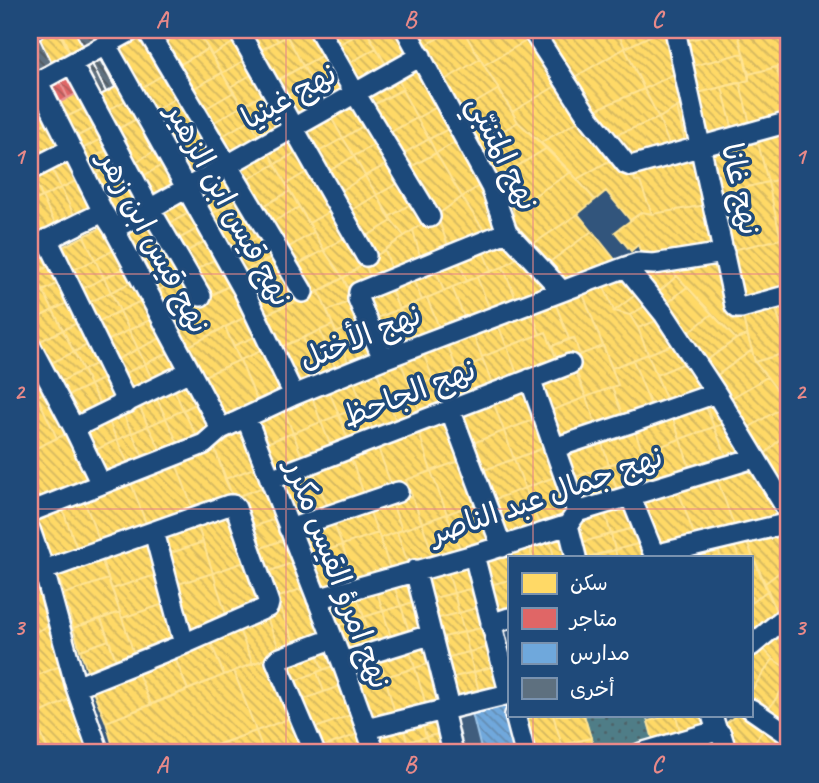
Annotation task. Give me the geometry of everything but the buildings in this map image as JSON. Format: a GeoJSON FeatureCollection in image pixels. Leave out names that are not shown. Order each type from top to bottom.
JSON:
{"type":"FeatureCollection","features":[{"type":"Feature","properties":{"kind":"street"},"geometry":{"type":"LineString","coordinates":[[34,84],[133,30]]}},
{"type":"Feature","properties":{"kind":"street"},"geometry":{"type":"LineString","coordinates":[[146,30],[303,292]]}},
{"type":"Feature","properties":{"kind":"street"},"geometry":{"type":"LineString","coordinates":[[237,30],[366,256]]}},
{"type":"Feature","properties":{"kind":"street"},"geometry":{"type":"LineString","coordinates":[[319,30],[430,217]]}},
{"type":"Feature","properties":{"kind":"street","name":"نهج المتنبّي"},"geometry":{"type":"LineString","coordinates":[[406,30],[491,187],[507,232],[562,291]]}},
{"type":"Feature","properties":{"kind":"street"},"geometry":{"type":"LineString","coordinates":[[532,30],[587,115],[626,164],[635,166],[789,122]]}},
{"type":"Feature","properties":{"kind":"street","name":"نهج غانا"},"geometry":{"type":"LineString","coordinates":[[675,30],[735,306],[737,308],[789,295]]}},
{"type":"Feature","properties":{"kind":"street","name":"نهج قيس ابن الزهير"},"geometry":{"type":"LineString","coordinates":[[106,45],[243,289],[294,395]]}},
{"type":"Feature","properties":{"kind":"street","name":"نهج غينيا"},"geometry":{"type":"LineString","coordinates":[[114,229],[421,56]]}},
{"type":"Feature","properties":{"kind":"street"},"geometry":{"type":"LineString","coordinates":[[72,64],[150,209],[201,296]]}},
{"type":"Feature","properties":{"kind":"street","name":"نهج قيس ابن زهر"},"geometry":{"type":"LineString","coordinates":[[34,84],[221,429]]}},
{"type":"Feature","properties":{"kind":"street"},"geometry":{"type":"LineString","coordinates":[[30,170],[71,149]]}},
{"type":"Feature","properties":{"kind":"street"},"geometry":{"type":"LineString","coordinates":[[103,212],[34,244],[127,403]]}},
{"type":"Feature","properties":{"kind":"street"},"geometry":{"type":"LineString","coordinates":[[383,359],[358,299],[359,292],[507,232]]}},
{"type":"Feature","properties":{"kind":"street","name":"نهج الأختل"},"geometry":{"type":"LineString","coordinates":[[30,512],[204,444],[221,429],[294,395],[626,267],[638,263],[654,264],[724,253]]}},
{"type":"Feature","properties":{"kind":"street"},"geometry":{"type":"LineString","coordinates":[[626,267],[664,314],[789,513]]}},
{"type":"Feature","properties":{"kind":"street"},"geometry":{"type":"LineString","coordinates":[[30,345],[101,484]]}},
{"type":"Feature","properties":{"kind":"street","name":"نهج الجاحظ"},"geometry":{"type":"LineString","coordinates":[[270,479],[570,364]]}},
{"type":"Feature","properties":{"kind":"street"},"geometry":{"type":"LineString","coordinates":[[74,428],[190,371]]}},
{"type":"Feature","properties":{"kind":"street"},"geometry":{"type":"LineString","coordinates":[[530,379],[554,448],[573,519],[576,556]]}},
{"type":"Feature","properties":{"kind":"street"},"geometry":{"type":"LineString","coordinates":[[554,448],[716,393]]}},
{"type":"Feature","properties":{"kind":"street"},"geometry":{"type":"LineString","coordinates":[[450,409],[502,547]]}},
{"type":"Feature","properties":{"kind":"street","name":"نهج امرؤ القيس مكرر"},"geometry":{"type":"LineString","coordinates":[[246,417],[375,753]]}},
{"type":"Feature","properties":{"kind":"street","name":"نهج جمال عبد الناصر"},"geometry":{"type":"LineString","coordinates":[[317,599],[502,547],[630,495],[754,458]]}},
{"type":"Feature","properties":{"kind":"street"},"geometry":{"type":"LineString","coordinates":[[289,529],[398,492]]}},
{"type":"Feature","properties":{"kind":"street"},"geometry":{"type":"LineString","coordinates":[[630,495],[654,556],[789,523]]}},
{"type":"Feature","properties":{"kind":"street"},"geometry":{"type":"LineString","coordinates":[[44,570],[233,505],[269,605],[184,644],[76,687]]}},
{"type":"Feature","properties":{"kind":"street"},"geometry":{"type":"LineString","coordinates":[[30,530],[44,570],[76,687],[99,753]]}},
{"type":"Feature","properties":{"kind":"street"},"geometry":{"type":"LineString","coordinates":[[154,532],[184,644]]}},
{"type":"Feature","properties":{"kind":"street"},"geometry":{"type":"LineString","coordinates":[[474,555],[500,621],[508,681]]}},
{"type":"Feature","properties":{"kind":"street"},"geometry":{"type":"LineString","coordinates":[[415,570],[453,753]]}},
{"type":"Feature","properties":{"kind":"street"},"geometry":{"type":"LineString","coordinates":[[752,645],[789,614]]}},
{"type":"Feature","properties":{"kind":"street"},"geometry":{"type":"LineString","coordinates":[[342,662],[430,635]]}},
{"type":"Feature","properties":{"kind":"street"},"geometry":{"type":"LineString","coordinates":[[315,753],[276,661],[332,639]]}},
{"type":"Feature","properties":{"kind":"street"},"geometry":{"type":"LineString","coordinates":[[366,729],[446,709],[508,688]]}},
{"type":"Feature","properties":{"kind":"street"},"geometry":{"type":"LineString","coordinates":[[752,710],[789,734]]}},
{"type":"Feature","properties":{"kind":"street"},"geometry":{"type":"LineString","coordinates":[[515,716],[525,753]]}},
{"type":"Feature","properties":{"kind":"street"},"geometry":{"type":"LineString","coordinates":[[640,753],[715,723],[721,732],[727,753]]}},
{"type":"Feature","properties":{"kind":"shaded area"},"geometry":{"type":"Polygon","coordinates":[[[506,701],[519,753],[459,753],[450,715],[506,701]]]}},
{"type":"Feature","properties":{"kind":"green space"},"geometry":{"type":"Polygon","coordinates":[[[584,716],[646,716],[655,746],[633,753],[595,753],[584,716]]]}}]}
